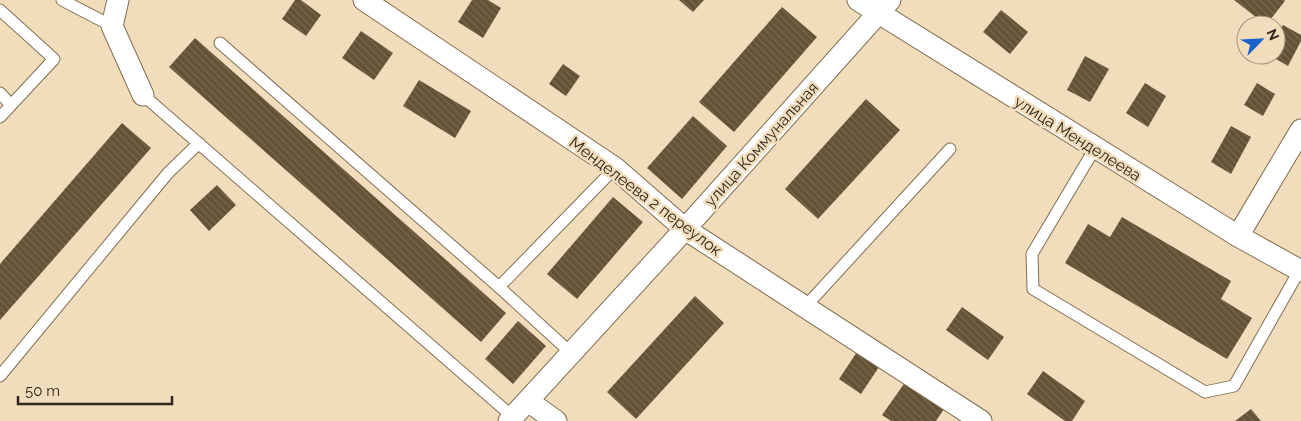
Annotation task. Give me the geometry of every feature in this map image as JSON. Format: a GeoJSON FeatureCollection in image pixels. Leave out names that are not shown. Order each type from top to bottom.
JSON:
{"type":"FeatureCollection","features":[{"type":"Feature","properties":{"kind":"street"},"geometry":{"type":"LineString","coordinates":[[118,0],[112,26],[144,95]]}},
{"type":"Feature","properties":{"kind":"street","name":"Менделеева 2 переулок"},"geometry":{"type":"LineString","coordinates":[[364,0],[615,168],[685,229],[981,421]]}},
{"type":"Feature","properties":{"kind":"street","name":"улица Менделеева"},"geometry":{"type":"LineString","coordinates":[[858,0],[884,7],[1095,148],[1238,236],[1300,271]]}},
{"type":"Feature","properties":{"kind":"street","name":"улица Коммунальная"},"geometry":{"type":"LineString","coordinates":[[511,419],[884,7]]}},
{"type":"Feature","properties":{"kind":"street"},"geometry":{"type":"LineString","coordinates":[[1238,236],[1301,130]]}},
{"type":"Feature","properties":{"kind":"street"},"geometry":{"type":"LineString","coordinates":[[528,400],[556,421]]}},
{"type":"Feature","properties":{"kind":"lane"},"geometry":{"type":"LineString","coordinates":[[62,0],[112,26]]}},
{"type":"Feature","properties":{"kind":"lane"},"geometry":{"type":"LineString","coordinates":[[0,10],[54,59],[0,117]]}},
{"type":"Feature","properties":{"kind":"lane"},"geometry":{"type":"LineString","coordinates":[[220,43],[499,286],[571,353]]}},
{"type":"Feature","properties":{"kind":"lane"},"geometry":{"type":"LineString","coordinates":[[0,93],[11,105]]}},
{"type":"Feature","properties":{"kind":"lane"},"geometry":{"type":"LineString","coordinates":[[144,95],[511,419]]}},
{"type":"Feature","properties":{"kind":"lane"},"geometry":{"type":"LineString","coordinates":[[0,376],[168,173],[199,143]]}},
{"type":"Feature","properties":{"kind":"lane"},"geometry":{"type":"LineString","coordinates":[[1095,148],[1032,254],[1033,289],[1205,392],[1234,386],[1300,271]]}},
{"type":"Feature","properties":{"kind":"lane"},"geometry":{"type":"LineString","coordinates":[[805,307],[950,149]]}},
{"type":"Feature","properties":{"kind":"lane"},"geometry":{"type":"LineString","coordinates":[[499,286],[615,168]]}},
{"type":"Feature","properties":{"kind":"building"},"geometry":{"type":"Polygon","coordinates":[[[295,0],[301,0],[321,15],[306,36],[282,19],[295,0]]]}},
{"type":"Feature","properties":{"kind":"building"},"geometry":{"type":"Polygon","coordinates":[[[472,0],[488,0],[501,8],[483,38],[458,22],[472,0]]]}},
{"type":"Feature","properties":{"kind":"building"},"geometry":{"type":"Polygon","coordinates":[[[679,0],[704,0],[693,12],[679,0]]]}},
{"type":"Feature","properties":{"kind":"building"},"geometry":{"type":"Polygon","coordinates":[[[1234,0],[1285,1],[1274,15],[1253,15],[1234,0]]]}},
{"type":"Feature","properties":{"kind":"building"},"geometry":{"type":"Polygon","coordinates":[[[782,7],[817,37],[734,132],[699,102],[782,7]]]}},
{"type":"Feature","properties":{"kind":"building"},"geometry":{"type":"Polygon","coordinates":[[[1001,10],[1028,32],[1010,54],[983,32],[1001,10]]]}},
{"type":"Feature","properties":{"kind":"building"},"geometry":{"type":"Polygon","coordinates":[[[1286,27],[1301,35],[1301,41],[1288,66],[1286,65],[1286,27]]]}},
{"type":"Feature","properties":{"kind":"building"},"geometry":{"type":"Polygon","coordinates":[[[361,31],[393,53],[374,80],[342,58],[361,31]]]}},
{"type":"Feature","properties":{"kind":"building"},"geometry":{"type":"Polygon","coordinates":[[[195,38],[506,313],[481,342],[169,67],[195,38]]]}},
{"type":"Feature","properties":{"kind":"building"},"geometry":{"type":"Polygon","coordinates":[[[1085,56],[1109,69],[1090,102],[1067,90],[1085,56]]]}},
{"type":"Feature","properties":{"kind":"building"},"geometry":{"type":"Polygon","coordinates":[[[563,64],[580,76],[566,96],[549,84],[563,64]]]}},
{"type":"Feature","properties":{"kind":"building"},"geometry":{"type":"Polygon","coordinates":[[[419,80],[471,111],[455,138],[403,106],[419,80]]]}},
{"type":"Feature","properties":{"kind":"building"},"geometry":{"type":"Polygon","coordinates":[[[1145,83],[1166,96],[1148,127],[1126,113],[1145,83]]]}},
{"type":"Feature","properties":{"kind":"building"},"geometry":{"type":"Polygon","coordinates":[[[1257,83],[1275,94],[1263,116],[1244,105],[1257,83]]]}},
{"type":"Feature","properties":{"kind":"building"},"geometry":{"type":"Polygon","coordinates":[[[866,99],[900,130],[818,219],[785,189],[866,99]]]}},
{"type":"Feature","properties":{"kind":"building"},"geometry":{"type":"Polygon","coordinates":[[[693,116],[727,146],[682,199],[647,168],[693,116]]]}},
{"type":"Feature","properties":{"kind":"building"},"geometry":{"type":"Polygon","coordinates":[[[122,123],[151,148],[0,320],[0,264],[122,123]]]}},
{"type":"Feature","properties":{"kind":"building"},"geometry":{"type":"Polygon","coordinates":[[[1231,126],[1251,137],[1231,174],[1211,162],[1231,126]]]}},
{"type":"Feature","properties":{"kind":"building"},"geometry":{"type":"Polygon","coordinates":[[[217,185],[236,205],[209,231],[190,210],[217,185]]]}},
{"type":"Feature","properties":{"kind":"building"},"geometry":{"type":"Polygon","coordinates":[[[613,197],[643,222],[577,299],[547,274],[613,197]]]}},
{"type":"Feature","properties":{"kind":"building"},"geometry":{"type":"Polygon","coordinates":[[[1122,217],[1231,281],[1221,299],[1252,318],[1227,359],[1065,263],[1088,224],[1110,237],[1122,217]]]}},
{"type":"Feature","properties":{"kind":"building"},"geometry":{"type":"Polygon","coordinates":[[[695,296],[724,323],[636,419],[607,392],[695,296]]]}},
{"type":"Feature","properties":{"kind":"building"},"geometry":{"type":"Polygon","coordinates":[[[962,307],[1004,337],[988,360],[946,330],[962,307]]]}},
{"type":"Feature","properties":{"kind":"building"},"geometry":{"type":"Polygon","coordinates":[[[518,321],[546,346],[513,384],[485,359],[518,321]]]}},
{"type":"Feature","properties":{"kind":"building"},"geometry":{"type":"Polygon","coordinates":[[[857,352],[879,367],[861,394],[839,379],[857,352]]]}},
{"type":"Feature","properties":{"kind":"building"},"geometry":{"type":"Polygon","coordinates":[[[1043,371],[1085,401],[1072,421],[1065,421],[1027,394],[1043,371]]]}},
{"type":"Feature","properties":{"kind":"building"},"geometry":{"type":"Polygon","coordinates":[[[906,381],[944,409],[936,421],[891,421],[882,415],[906,381]]]}},
{"type":"Feature","properties":{"kind":"building"},"geometry":{"type":"Polygon","coordinates":[[[1251,409],[1261,421],[1235,421],[1251,409]]]}}]}
